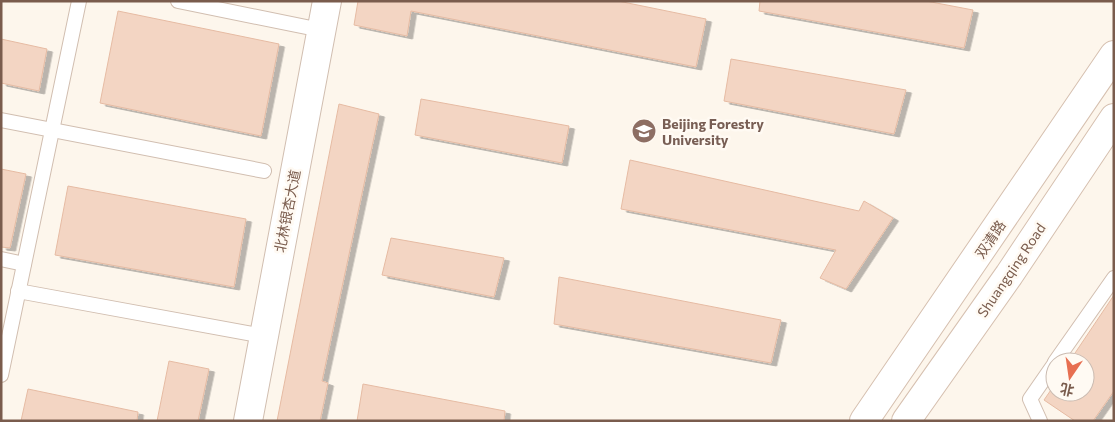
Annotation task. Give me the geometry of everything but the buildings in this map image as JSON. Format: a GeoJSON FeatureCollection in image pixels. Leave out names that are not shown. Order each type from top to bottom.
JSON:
{"type":"FeatureCollection","features":[{"type":"Feature","properties":{"kind":"main road","name":"北林银杏大道"},"geometry":{"type":"LineString","coordinates":[[248,421],[326,1]]}},
{"type":"Feature","properties":{"kind":"main road","name":"双清路"},"geometry":{"type":"LineString","coordinates":[[864,421],[1114,55]]}},
{"type":"Feature","properties":{"kind":"main road","name":"Shuangqing Road"},"geometry":{"type":"LineString","coordinates":[[906,421],[1009,275],[1114,118]]}},
{"type":"Feature","properties":{"kind":"lane"},"geometry":{"type":"LineString","coordinates":[[1,375],[79,1]]}},
{"type":"Feature","properties":{"kind":"lane"},"geometry":{"type":"LineString","coordinates":[[178,1],[321,30]]}},
{"type":"Feature","properties":{"kind":"lane"},"geometry":{"type":"LineString","coordinates":[[1,120],[264,171]]}},
{"type":"Feature","properties":{"kind":"lane"},"geometry":{"type":"LineString","coordinates":[[1,259],[24,264]]}},
{"type":"Feature","properties":{"kind":"lane"},"geometry":{"type":"LineString","coordinates":[[1062,352],[1114,278]]}},
{"type":"Feature","properties":{"kind":"lane"},"geometry":{"type":"LineString","coordinates":[[18,292],[264,336]]}},
{"type":"Feature","properties":{"kind":"lane"},"geometry":{"type":"LineString","coordinates":[[1040,421],[1030,399],[1045,377]]}},
{"type":"Feature","properties":{"kind":"place","name":"Beijing Forestry University"},"geometry":{"type":"Point","coordinates":[644,131]}}]}
